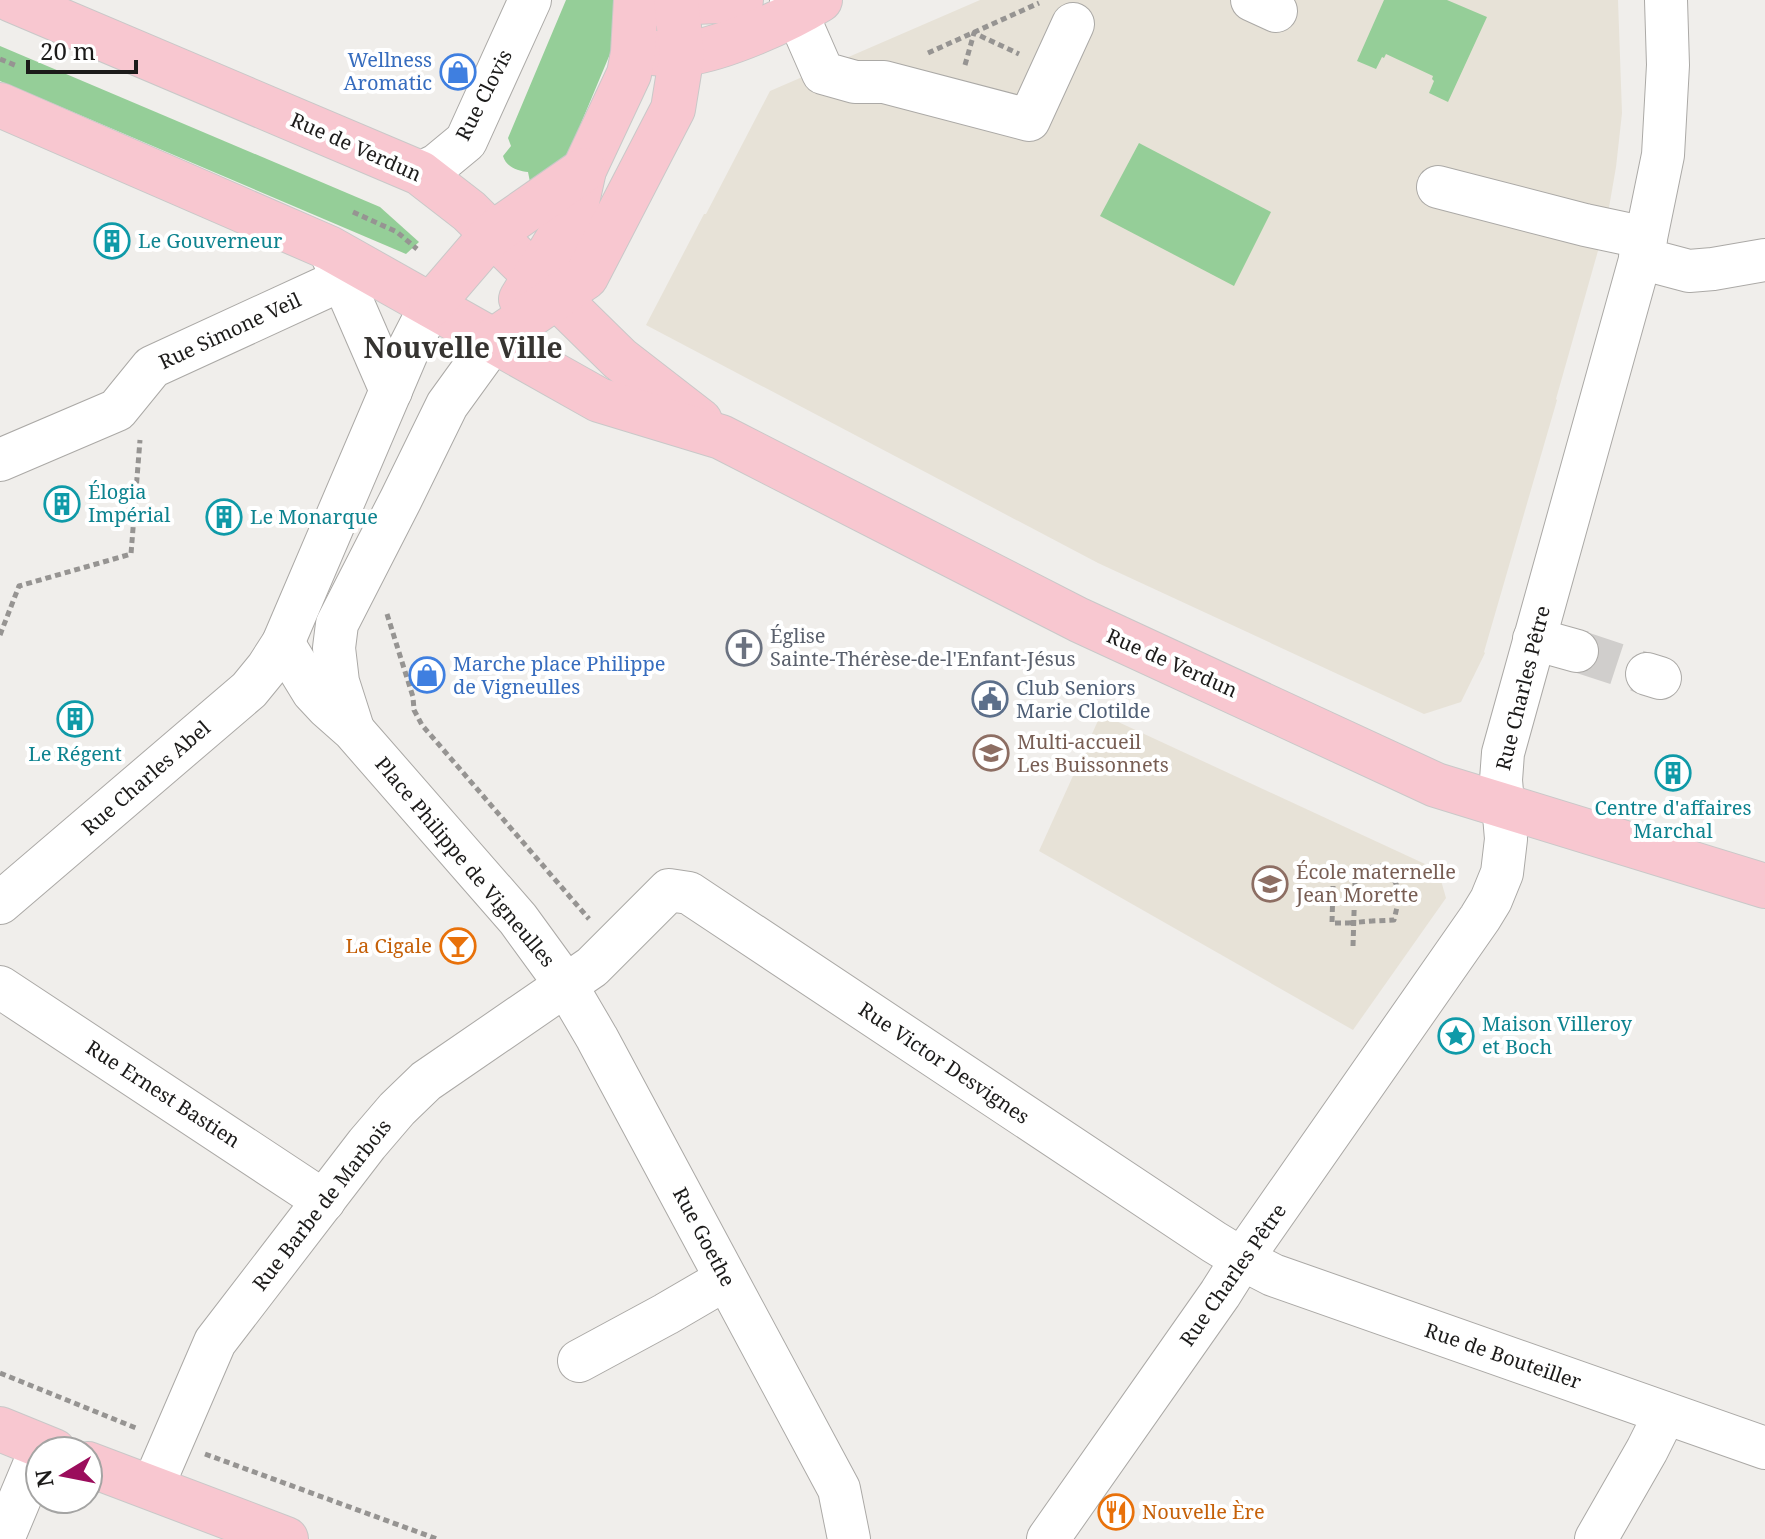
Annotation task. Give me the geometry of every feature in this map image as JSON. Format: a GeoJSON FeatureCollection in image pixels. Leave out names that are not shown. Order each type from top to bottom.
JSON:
{"type":"FeatureCollection","features":[{"type":"Feature","properties":{"kind":"main road","name":"Rue de Verdun"},"geometry":{"type":"LineString","coordinates":[[12,0],[420,173],[469,211],[620,359],[721,437]]}},
{"type":"Feature","properties":{"kind":"main road"},"geometry":{"type":"LineString","coordinates":[[656,2],[741,0]]}},
{"type":"Feature","properties":{"kind":"main road"},"geometry":{"type":"LineString","coordinates":[[494,340],[546,287],[575,211],[584,170],[629,74],[633,53],[656,2]]}},
{"type":"Feature","properties":{"kind":"main road"},"geometry":{"type":"LineString","coordinates":[[546,287],[586,277],[673,109],[682,54],[656,2]]}},
{"type":"Feature","properties":{"kind":"main road"},"geometry":{"type":"LineString","coordinates":[[633,53],[682,54],[701,51],[735,39],[802,5]]}},
{"type":"Feature","properties":{"kind":"main road","name":"Rue de Verdun"},"geometry":{"type":"LineString","coordinates":[[0,105],[431,305],[599,400],[721,437],[1079,620],[1436,785],[1765,886]]}},
{"type":"Feature","properties":{"kind":"main road"},"geometry":{"type":"LineString","coordinates":[[431,305],[492,234],[584,170]]}},
{"type":"Feature","properties":{"kind":"main road"},"geometry":{"type":"LineString","coordinates":[[0,1429],[24,1438]]}},
{"type":"Feature","properties":{"kind":"main road"},"geometry":{"type":"LineString","coordinates":[[104,1470],[286,1539]]}},
{"type":"Feature","properties":{"kind":"street","name":"Rue Clovis"},"geometry":{"type":"LineString","coordinates":[[420,173],[437,165],[466,141],[530,0]]}},
{"type":"Feature","properties":{"kind":"street","name":"Rue Charles Pêtre"},"geometry":{"type":"LineString","coordinates":[[1048,1539],[1491,900],[1502,873],[1506,839],[1501,780],[1503,753],[1643,248],[1663,155],[1668,65],[1666,0]]}},
{"type":"Feature","properties":{"kind":"street"},"geometry":{"type":"LineString","coordinates":[[802,5],[823,73],[855,82],[884,82],[1029,120],[1052,69],[1059,12]]}},
{"type":"Feature","properties":{"kind":"street"},"geometry":{"type":"LineString","coordinates":[[1438,187],[1585,225],[1643,248],[1689,271],[1765,260]]}},
{"type":"Feature","properties":{"kind":"street"},"geometry":{"type":"LineString","coordinates":[[336,262],[391,391]]}},
{"type":"Feature","properties":{"kind":"street","name":"Rue Simone Veil"},"geometry":{"type":"LineString","coordinates":[[0,460],[117,410],[152,367],[326,287],[336,262]]}},
{"type":"Feature","properties":{"kind":"street"},"geometry":{"type":"LineString","coordinates":[[283,643],[431,305]]}},
{"type":"Feature","properties":{"kind":"street","name":"Place Philippe de Vigneulles"},"geometry":{"type":"LineString","coordinates":[[353,730],[338,682],[334,648],[337,624],[447,405],[494,340]]}},
{"type":"Feature","properties":{"kind":"street"},"geometry":{"type":"LineString","coordinates":[[283,643],[337,624]]}},
{"type":"Feature","properties":{"kind":"street"},"geometry":{"type":"LineString","coordinates":[[1534,639],[1577,651]]}},
{"type":"Feature","properties":{"kind":"street","name":"Place Philippe de Vigneulles"},"geometry":{"type":"LineString","coordinates":[[283,643],[313,692],[353,730],[518,919],[566,985],[592,967],[647,912]]}},
{"type":"Feature","properties":{"kind":"street","name":"Rue Charles Abel"},"geometry":{"type":"LineString","coordinates":[[0,903],[249,690],[283,643]]}},
{"type":"Feature","properties":{"kind":"street","name":"Rue Victor Desvignes"},"geometry":{"type":"LineString","coordinates":[[647,912],[669,890],[689,893],[1242,1259]]}},
{"type":"Feature","properties":{"kind":"street","name":"Rue Barbe de Marbois"},"geometry":{"type":"LineString","coordinates":[[152,1488],[215,1342],[367,1144],[426,1081],[566,985]]}},
{"type":"Feature","properties":{"kind":"street","name":"Rue Goethe"},"geometry":{"type":"LineString","coordinates":[[566,985],[839,1489],[849,1539]]}},
{"type":"Feature","properties":{"kind":"street","name":"Rue Ernest Bastien"},"geometry":{"type":"LineString","coordinates":[[0,987],[324,1201]]}},
{"type":"Feature","properties":{"kind":"street","name":"Rue de Bouteiller"},"geometry":{"type":"LineString","coordinates":[[1242,1259],[1273,1275],[1765,1448]]}},
{"type":"Feature","properties":{"kind":"street"},"geometry":{"type":"LineString","coordinates":[[579,1361],[726,1279]]}},
{"type":"Feature","properties":{"kind":"street"},"geometry":{"type":"LineString","coordinates":[[1596,1539],[1647,1450],[1664,1413]]}},
{"type":"Feature","properties":{"kind":"street","name":"Rue Goethe"},"geometry":{"type":"LineString","coordinates":[[839,1489],[869,1518],[879,1539]]}},
{"type":"Feature","properties":{"kind":"street"},"geometry":{"type":"LineString","coordinates":[[3,1539],[24,1497]]}},
{"type":"Feature","properties":{"kind":"path"},"geometry":{"type":"LineString","coordinates":[[907,88],[917,57],[974,33],[1059,12]]}},
{"type":"Feature","properties":{"kind":"path"},"geometry":{"type":"LineString","coordinates":[[974,33],[1052,69]]}},
{"type":"Feature","properties":{"kind":"path"},"geometry":{"type":"LineString","coordinates":[[955,101],[974,33]]}},
{"type":"Feature","properties":{"kind":"path"},"geometry":{"type":"LineString","coordinates":[[0,635],[19,586],[131,554],[142,420],[133,391]]}},
{"type":"Feature","properties":{"kind":"path"},"geometry":{"type":"LineString","coordinates":[[386,612],[413,697],[414,710],[422,725],[590,920]]}},
{"type":"Feature","properties":{"kind":"path"},"geometry":{"type":"LineString","coordinates":[[1333,886],[1332,923],[1349,923],[1372,921],[1394,920],[1399,901],[1397,882],[1382,866],[1358,869],[1355,881],[1353,946]]}},
{"type":"Feature","properties":{"kind":"path"},"geometry":{"type":"LineString","coordinates":[[0,1373],[172,1442],[437,1539]]}},
{"type":"Feature","properties":{"kind":"shaded area"},"geometry":{"type":"Polygon","coordinates":[[[980,0],[1618,0],[1622,113],[1607,219],[1485,653],[1461,702],[1424,714],[1098,563],[646,325],[770,91],[980,0]]]}},
{"type":"Feature","properties":{"kind":"shaded area","name":"École maternelle Jean Morette"},"geometry":{"type":"Polygon","coordinates":[[[1101,714],[1438,870],[1446,898],[1353,1030],[1039,851],[1101,714]]]}},
{"type":"Feature","properties":{"kind":"green space"},"geometry":{"type":"Polygon","coordinates":[[[566,0],[622,0],[615,42],[564,164],[531,187],[528,172],[513,168],[503,156],[511,146],[508,138],[566,0]]]}},
{"type":"Feature","properties":{"kind":"green space"},"geometry":{"type":"Polygon","coordinates":[[[1384,0],[1447,0],[1487,17],[1448,102],[1429,93],[1433,76],[1386,54],[1376,69],[1357,61],[1384,0]]]}},
{"type":"Feature","properties":{"kind":"green space"},"geometry":{"type":"Polygon","coordinates":[[[0,46],[380,207],[419,242],[406,254],[0,81],[0,46]]]}},
{"type":"Feature","properties":{"kind":"green space"},"geometry":{"type":"Polygon","coordinates":[[[1139,143],[1271,212],[1234,286],[1100,216],[1139,143]]]}},
{"type":"Feature","properties":{"kind":"tunnel"},"geometry":{"type":"LineString","coordinates":[[1577,651],[1647,674]]}},
{"type":"Feature","properties":{"kind":"place","name":"Wellness Aromatic"},"geometry":{"type":"Point","coordinates":[458,72]}},
{"type":"Feature","properties":{"kind":"place","name":"Le Gouverneur"},"geometry":{"type":"Point","coordinates":[112,241]}},
{"type":"Feature","properties":{"kind":"place","name":"Élogia Impérial"},"geometry":{"type":"Point","coordinates":[62,504]}},
{"type":"Feature","properties":{"kind":"place","name":"Le Monarque"},"geometry":{"type":"Point","coordinates":[224,517]}},
{"type":"Feature","properties":{"kind":"place","name":"Église Sainte-Thérèse-de-l'Enfant-Jésus"},"geometry":{"type":"Point","coordinates":[744,648]}},
{"type":"Feature","properties":{"kind":"place","name":"Marche place Philippe de Vigneulles"},"geometry":{"type":"Point","coordinates":[427,675]}},
{"type":"Feature","properties":{"kind":"place","name":"Club Seniors Marie Clotilde"},"geometry":{"type":"Point","coordinates":[990,699]}},
{"type":"Feature","properties":{"kind":"place","name":"Le Régent"},"geometry":{"type":"Point","coordinates":[75,719]}},
{"type":"Feature","properties":{"kind":"place","name":"Multi-accueil Les Buissonnets"},"geometry":{"type":"Point","coordinates":[991,753]}},
{"type":"Feature","properties":{"kind":"place","name":"Centre d'affaires Marchal"},"geometry":{"type":"Point","coordinates":[1673,773]}},
{"type":"Feature","properties":{"kind":"place","name":"École maternelle Jean Morette"},"geometry":{"type":"Point","coordinates":[1270,884]}},
{"type":"Feature","properties":{"kind":"place","name":"La Cigale"},"geometry":{"type":"Point","coordinates":[458,946]}},
{"type":"Feature","properties":{"kind":"place","name":"Maison Villeroy et Boch"},"geometry":{"type":"Point","coordinates":[1456,1036]}},
{"type":"Feature","properties":{"kind":"place","name":"Nouvelle Ère"},"geometry":{"type":"Point","coordinates":[1116,1512]}},
{"type":"Feature","properties":{"kind":"district","name":"Nouvelle Ville"},"geometry":{"type":"Point","coordinates":[463,348]}}]}
